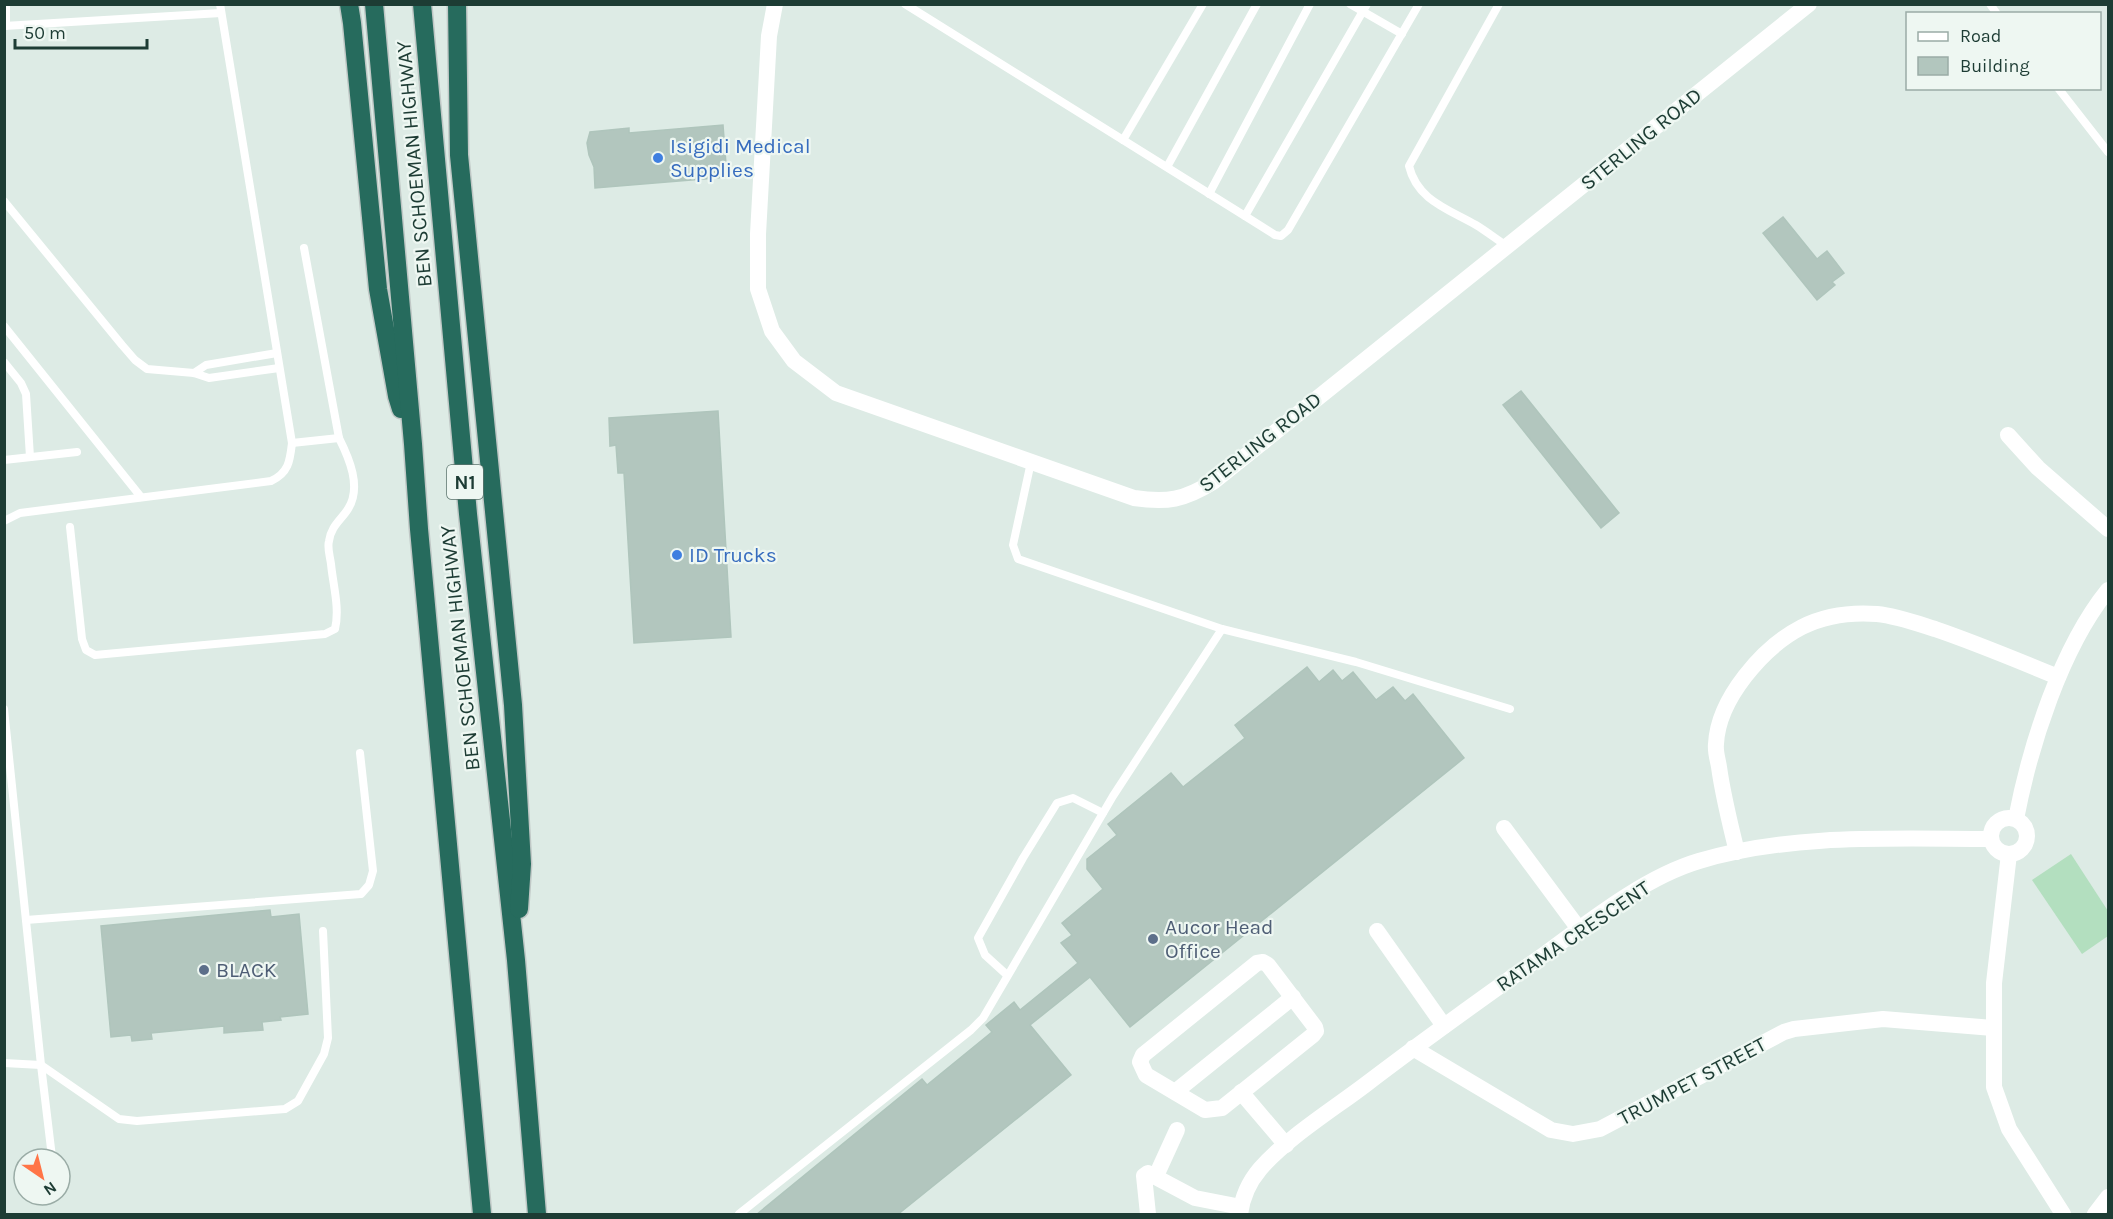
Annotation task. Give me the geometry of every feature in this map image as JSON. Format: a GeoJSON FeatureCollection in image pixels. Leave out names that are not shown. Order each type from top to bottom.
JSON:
{"type":"FeatureCollection","features":[{"type":"Feature","properties":{"kind":"highway"},"geometry":{"type":"LineString","coordinates":[[349,4],[378,289],[397,396],[413,444]]}},
{"type":"Feature","properties":{"kind":"highway","name":"BEN SCHOEMAN HIGHWAY"},"geometry":{"type":"LineString","coordinates":[[374,4],[482,1215]]}},
{"type":"Feature","properties":{"kind":"highway","name":"BEN SCHOEMAN HIGHWAY"},"geometry":{"type":"LineString","coordinates":[[422,4],[468,514],[516,960],[537,1215]]}},
{"type":"Feature","properties":{"kind":"highway"},"geometry":{"type":"LineString","coordinates":[[446,4],[448,70],[459,155],[513,705],[522,864],[516,960]]}},
{"type":"Feature","properties":{"kind":"highway"},"geometry":{"type":"LineString","coordinates":[[457,4],[459,155]]}},
{"type":"Feature","properties":{"kind":"street","name":"STERLING ROAD"},"geometry":{"type":"LineString","coordinates":[[775,4],[769,36],[758,289],[772,331],[794,361],[836,393],[1134,498],[1160,501],[1176,500],[1195,493],[1213,482],[1809,4]]}},
{"type":"Feature","properties":{"kind":"street"},"geometry":{"type":"LineString","coordinates":[[2008,435],[2038,468],[2109,529]]}},
{"type":"Feature","properties":{"kind":"street"},"geometry":{"type":"LineString","coordinates":[[2016,819],[2022,788],[2058,677],[2077,638],[2098,603],[2109,590]]}},
{"type":"Feature","properties":{"kind":"street"},"geometry":{"type":"LineString","coordinates":[[1737,852],[1721,786],[1715,745],[1720,721],[1733,693],[1752,669],[1777,645],[1801,628],[1847,613],[1878,614],[1900,618],[1961,638],[2058,677]]}},
{"type":"Feature","properties":{"kind":"street"},"geometry":{"type":"LineString","coordinates":[[2008,817],[2016,819],[2025,827],[2027,839],[2021,850],[2008,854],[1997,849],[1991,838],[1995,824],[2008,817]]}},
{"type":"Feature","properties":{"kind":"street"},"geometry":{"type":"LineString","coordinates":[[1504,828],[1579,929]]}},
{"type":"Feature","properties":{"kind":"street","name":"RATAMA CRESCENT"},"geometry":{"type":"LineString","coordinates":[[1241,1211],[1248,1188],[1258,1171],[1286,1146],[1413,1048],[1579,929],[1669,871],[1737,852],[1793,843],[1868,839],[1991,838]]}},
{"type":"Feature","properties":{"kind":"street"},"geometry":{"type":"LineString","coordinates":[[2008,854],[1994,983],[1994,1087],[2004,1118],[2063,1215]]}},
{"type":"Feature","properties":{"kind":"street"},"geometry":{"type":"LineString","coordinates":[[1377,931],[1444,1026]]}},
{"type":"Feature","properties":{"kind":"street"},"geometry":{"type":"LineString","coordinates":[[1263,962],[1268,965],[1293,997],[1316,1031],[1222,1108],[1205,1110],[1146,1075],[1140,1062],[1143,1055],[1257,963],[1263,962]]}},
{"type":"Feature","properties":{"kind":"street"},"geometry":{"type":"LineString","coordinates":[[1175,1092],[1293,997]]}},
{"type":"Feature","properties":{"kind":"street","name":"TRUMPET STREET"},"geometry":{"type":"LineString","coordinates":[[1413,1048],[1551,1130],[1573,1134],[1600,1130],[1784,1032],[1794,1029],[1883,1019],[1993,1028]]}},
{"type":"Feature","properties":{"kind":"street"},"geometry":{"type":"LineString","coordinates":[[1241,1092],[1286,1146]]}},
{"type":"Feature","properties":{"kind":"street"},"geometry":{"type":"LineString","coordinates":[[1156,1176],[1177,1130]]}},
{"type":"Feature","properties":{"kind":"street"},"geometry":{"type":"LineString","coordinates":[[1148,1215],[1144,1176],[1148,1173],[1156,1176],[1195,1206],[1241,1211]]}},
{"type":"Feature","properties":{"kind":"street"},"geometry":{"type":"LineString","coordinates":[[2095,1215],[2109,1197]]}},
{"type":"Feature","properties":{"kind":"lane"},"geometry":{"type":"LineString","coordinates":[[4,521],[20,513],[271,481],[284,472],[289,464],[292,443],[220,9],[5,26],[6,4]]}},
{"type":"Feature","properties":{"kind":"lane"},"geometry":{"type":"LineString","coordinates":[[905,4],[1278,236],[1288,230],[1419,4]]}},
{"type":"Feature","properties":{"kind":"lane"},"geometry":{"type":"LineString","coordinates":[[1123,140],[1203,4]]}},
{"type":"Feature","properties":{"kind":"lane"},"geometry":{"type":"LineString","coordinates":[[1167,167],[1257,4]]}},
{"type":"Feature","properties":{"kind":"lane"},"geometry":{"type":"LineString","coordinates":[[1209,194],[1310,4]]}},
{"type":"Feature","properties":{"kind":"lane"},"geometry":{"type":"LineString","coordinates":[[1350,4],[1365,8],[1402,34]]}},
{"type":"Feature","properties":{"kind":"lane"},"geometry":{"type":"LineString","coordinates":[[1499,4],[1409,166],[1412,177],[1428,199],[1477,226],[1507,246]]}},
{"type":"Feature","properties":{"kind":"lane"},"geometry":{"type":"LineString","coordinates":[[1245,216],[1365,8]]}},
{"type":"Feature","properties":{"kind":"lane"},"geometry":{"type":"LineString","coordinates":[[2060,90],[2109,152]]}},
{"type":"Feature","properties":{"kind":"lane"},"geometry":{"type":"LineString","coordinates":[[4,201],[135,360],[147,369],[194,373],[209,378],[279,368]]}},
{"type":"Feature","properties":{"kind":"lane"},"geometry":{"type":"LineString","coordinates":[[70,527],[82,639],[86,650],[94,655],[325,634],[335,628],[338,616],[328,542],[332,530],[348,509],[353,495],[351,463],[339,438],[304,248]]}},
{"type":"Feature","properties":{"kind":"lane"},"geometry":{"type":"LineString","coordinates":[[4,326],[141,497]]}},
{"type":"Feature","properties":{"kind":"lane"},"geometry":{"type":"LineString","coordinates":[[194,373],[206,365],[277,353]]}},
{"type":"Feature","properties":{"kind":"lane"},"geometry":{"type":"LineString","coordinates":[[4,363],[21,383],[26,393],[30,457]]}},
{"type":"Feature","properties":{"kind":"lane"},"geometry":{"type":"LineString","coordinates":[[292,443],[339,438]]}},
{"type":"Feature","properties":{"kind":"lane"},"geometry":{"type":"LineString","coordinates":[[4,460],[77,452]]}},
{"type":"Feature","properties":{"kind":"lane"},"geometry":{"type":"LineString","coordinates":[[1031,462],[1013,545],[1018,559],[1222,629],[1356,662],[1510,709]]}},
{"type":"Feature","properties":{"kind":"lane"},"geometry":{"type":"LineString","coordinates":[[740,1215],[983,1018],[1103,813],[1222,629]]}},
{"type":"Feature","properties":{"kind":"lane"},"geometry":{"type":"LineString","coordinates":[[4,709],[7,755],[51,1147]]}},
{"type":"Feature","properties":{"kind":"lane"},"geometry":{"type":"LineString","coordinates":[[26,920],[361,894],[369,885],[373,871],[360,753]]}},
{"type":"Feature","properties":{"kind":"lane"},"geometry":{"type":"LineString","coordinates":[[1007,975],[985,955],[978,938],[1023,858],[1057,803],[1073,798],[1103,813]]}},
{"type":"Feature","properties":{"kind":"lane"},"geometry":{"type":"LineString","coordinates":[[4,1063],[41,1065],[119,1119],[137,1121],[285,1109],[298,1101],[324,1054],[328,1038],[323,931]]}},
{"type":"Feature","properties":{"kind":"green space"},"geometry":{"type":"Polygon","coordinates":[[[2071,854],[2108,911],[2108,936],[2082,954],[2032,880],[2071,854]]]}},
{"type":"Feature","properties":{"kind":"building","name":"Isigidi Medical Supplies"},"geometry":{"type":"Polygon","coordinates":[[[723,125],[727,177],[595,188],[594,167],[587,143],[590,132],[629,128],[629,133],[723,125]]]}},
{"type":"Feature","properties":{"kind":"building"},"geometry":{"type":"Polygon","coordinates":[[[1783,217],[1817,259],[1827,251],[1844,273],[1832,282],[1835,285],[1817,300],[1763,233],[1783,217]]]}},
{"type":"Feature","properties":{"kind":"building"},"geometry":{"type":"Polygon","coordinates":[[[1521,391],[1619,513],[1601,528],[1503,405],[1521,391]]]}},
{"type":"Feature","properties":{"kind":"building","name":"ID Trucks"},"geometry":{"type":"Polygon","coordinates":[[[718,411],[731,637],[634,643],[624,473],[618,473],[616,445],[610,446],[609,418],[718,411]]]}},
{"type":"Feature","properties":{"kind":"building","name":"Aucor Head Office"},"geometry":{"type":"Polygon","coordinates":[[[1307,667],[1319,682],[1333,670],[1342,681],[1353,672],[1376,700],[1393,687],[1405,701],[1413,694],[1464,758],[1130,1027],[1090,977],[1030,1025],[1071,1075],[897,1215],[756,1215],[922,1079],[927,1085],[992,1032],[986,1025],[1014,1002],[1020,1010],[1078,963],[1061,943],[1072,935],[1062,923],[1103,889],[1087,869],[1087,859],[1117,835],[1108,824],[1171,773],[1183,787],[1245,738],[1235,725],[1307,667]]]}},
{"type":"Feature","properties":{"kind":"building","name":"BLACK"},"geometry":{"type":"Polygon","coordinates":[[[270,910],[271,917],[299,914],[308,1014],[280,1017],[281,1020],[262,1022],[263,1030],[224,1033],[224,1026],[151,1033],[152,1039],[132,1041],[131,1035],[111,1037],[101,926],[270,910]]]}},
{"type":"Feature","properties":{"kind":"place","name":"Isigidi Medical Supplies"},"geometry":{"type":"Point","coordinates":[658,158]}},
{"type":"Feature","properties":{"kind":"place","name":"ID Trucks"},"geometry":{"type":"Point","coordinates":[677,555]}},
{"type":"Feature","properties":{"kind":"place","name":"Aucor Head Office"},"geometry":{"type":"Point","coordinates":[1153,939]}},
{"type":"Feature","properties":{"kind":"place","name":"BLACK"},"geometry":{"type":"Point","coordinates":[204,970]}}]}
